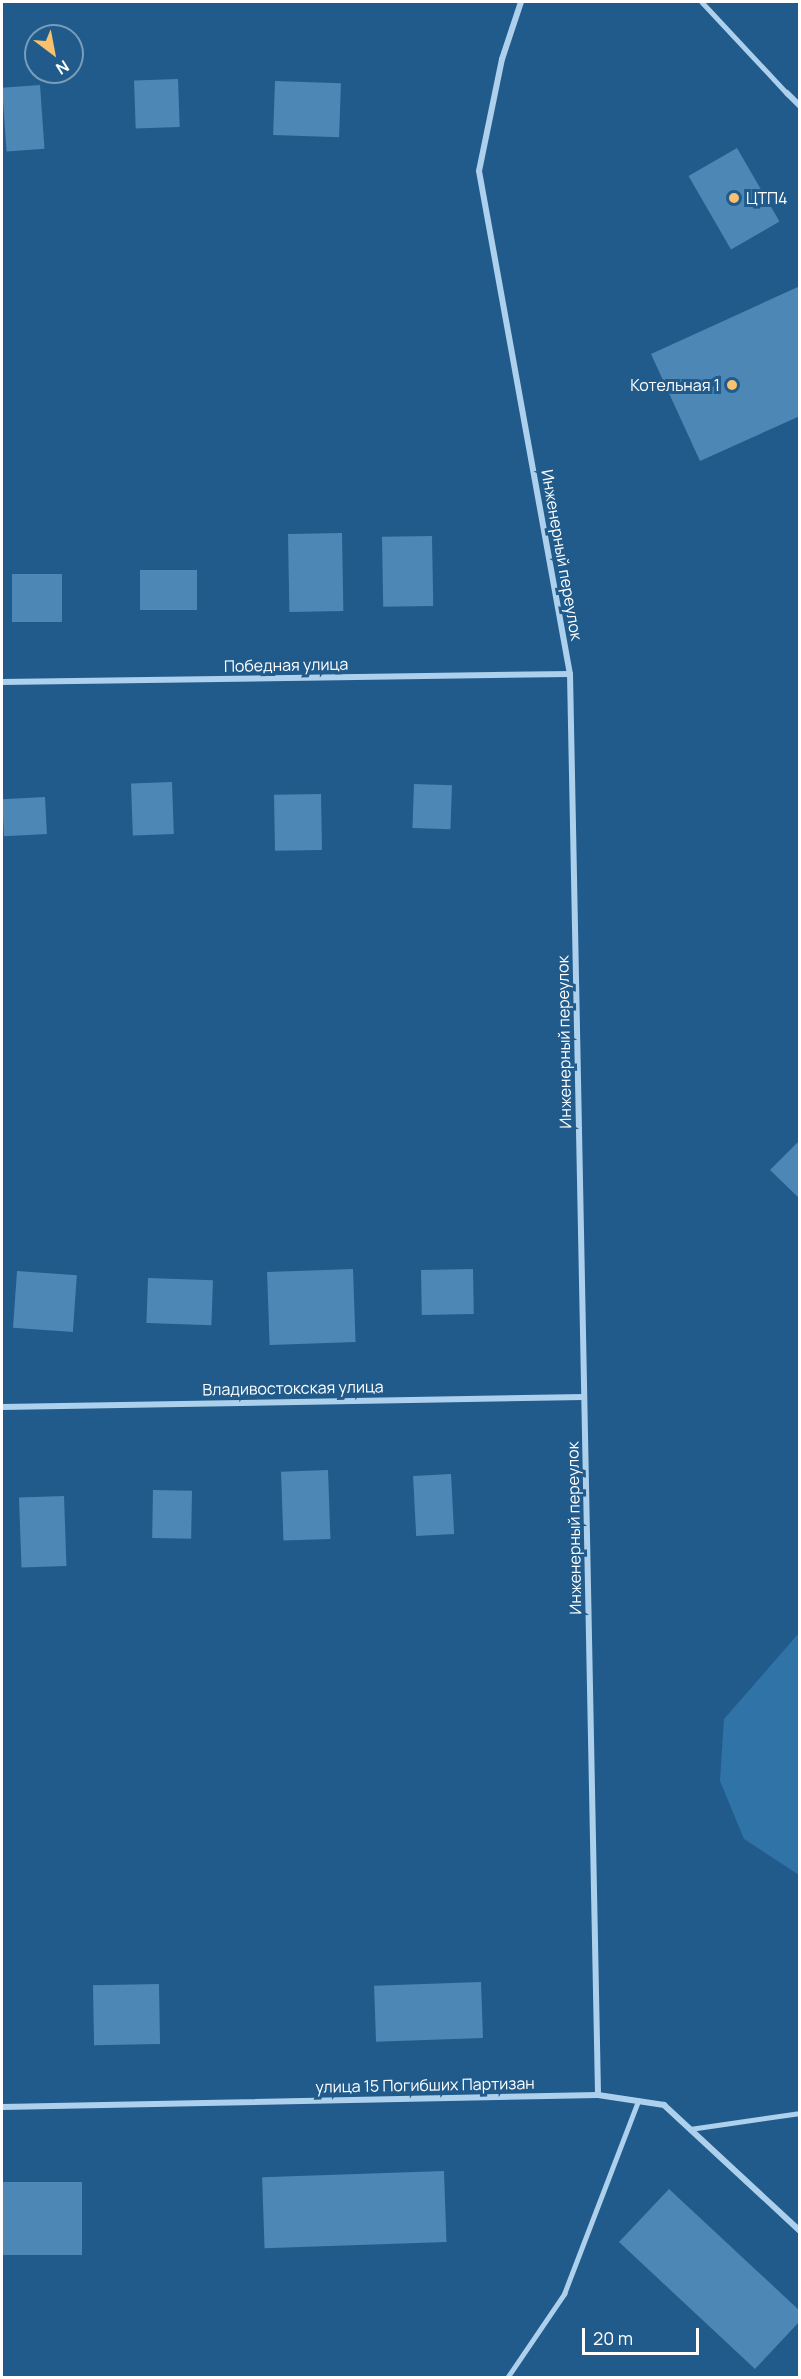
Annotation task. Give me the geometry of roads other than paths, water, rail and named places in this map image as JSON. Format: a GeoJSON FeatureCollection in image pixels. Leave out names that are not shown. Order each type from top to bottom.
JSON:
{"type":"FeatureCollection","features":[{"type":"Feature","properties":{"kind":"street","name":"Инженерный переулок"},"geometry":{"type":"LineString","coordinates":[[521,2],[502,59],[479,171],[570,674],[598,2095]]}},
{"type":"Feature","properties":{"kind":"street"},"geometry":{"type":"LineString","coordinates":[[787,93],[800,106]]}},
{"type":"Feature","properties":{"kind":"street","name":"Победная улица"},"geometry":{"type":"LineString","coordinates":[[2,682],[570,674]]}},
{"type":"Feature","properties":{"kind":"street","name":"Владивостокская улица"},"geometry":{"type":"LineString","coordinates":[[2,1407],[585,1397]]}},
{"type":"Feature","properties":{"kind":"street","name":"улица 15 Погибших Партизан"},"geometry":{"type":"LineString","coordinates":[[2,2107],[598,2095],[664,2105],[800,2231]]}},
{"type":"Feature","properties":{"kind":"lane"},"geometry":{"type":"LineString","coordinates":[[702,2],[787,93]]}},
{"type":"Feature","properties":{"kind":"lane"},"geometry":{"type":"LineString","coordinates":[[507,2378],[564,2294],[638,2101]]}},
{"type":"Feature","properties":{"kind":"lane"},"geometry":{"type":"LineString","coordinates":[[690,2129],[800,2113]]}},
{"type":"Feature","properties":{"kind":"place","name":"ЦТП4"},"geometry":{"type":"Point","coordinates":[734,198]}},
{"type":"Feature","properties":{"kind":"place","name":"Котельная 1"},"geometry":{"type":"Point","coordinates":[732,385]}}]}
